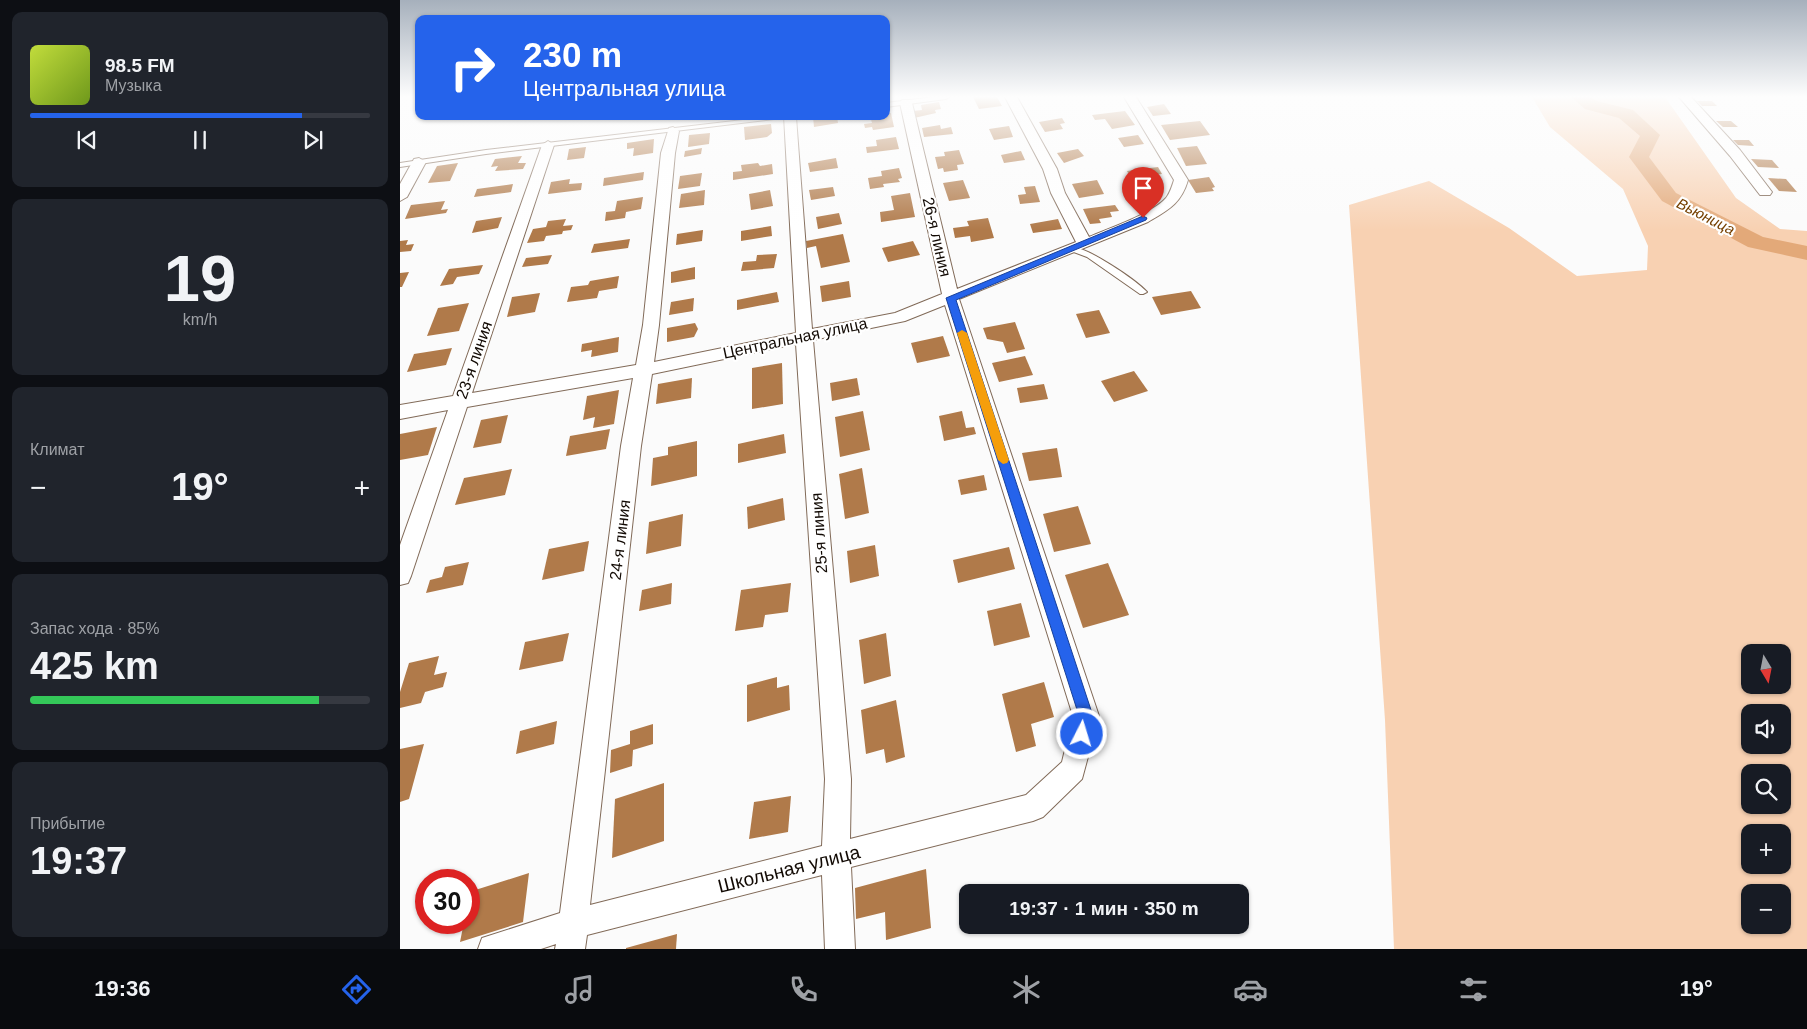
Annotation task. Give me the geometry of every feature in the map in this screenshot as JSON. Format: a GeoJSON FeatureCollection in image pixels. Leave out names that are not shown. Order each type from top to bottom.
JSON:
{"type":"FeatureCollection","features":[{"type":"Feature","properties":{"kind":"street","name":"24-я линия"},"geometry":{"type":"LineString","coordinates":[[572,937],[630,456],[651,325],[671,141]]}},
{"type":"Feature","properties":{"kind":"street","name":"25-я линия"},"geometry":{"type":"LineString","coordinates":[[792,141],[838,779],[836,857],[840,949]]}},
{"type":"Feature","properties":{"kind":"street","name":"26-я линия"},"geometry":{"type":"LineString","coordinates":[[915,141],[951,298],[1086,716],[1073,770]]}},
{"type":"Feature","properties":{"kind":"street"},"geometry":{"type":"LineString","coordinates":[[1035,141],[1050,169],[1080,246]]}},
{"type":"Feature","properties":{"kind":"street","name":"Центральная улица"},"geometry":{"type":"LineString","coordinates":[[400,412],[643,370],[899,317],[1080,246],[1143,218],[1170,202],[1178,190],[1181,180],[1157,141]]}},
{"type":"Feature","properties":{"kind":"street"},"geometry":{"type":"LineString","coordinates":[[1725,141],[1764,192]]}},
{"type":"Feature","properties":{"kind":"street","name":"23-я линия"},"geometry":{"type":"LineString","coordinates":[[400,576],[548,145]]}},
{"type":"Feature","properties":{"kind":"street"},"geometry":{"type":"LineString","coordinates":[[400,197],[420,162]]}},
{"type":"Feature","properties":{"kind":"street","name":"Школьная улица"},"geometry":{"type":"LineString","coordinates":[[493,949],[572,937],[836,857],[1033,807],[1073,770]]}},
{"type":"Feature","properties":{"kind":"lane"},"geometry":{"type":"LineString","coordinates":[[400,165],[486,152],[581,141]]}},
{"type":"Feature","properties":{"kind":"lane"},"geometry":{"type":"LineString","coordinates":[[1080,246],[1143,292]]}},
{"type":"Feature","properties":{"kind":"shaded area"},"geometry":{"type":"Polygon","coordinates":[[[1567,141],[1696,141],[1736,198],[1780,229],[1807,231],[1807,949],[1394,949],[1385,720],[1349,205],[1429,181],[1509,228],[1577,276],[1647,270],[1648,246],[1623,189],[1567,141]]]}},
{"type":"Feature","properties":{"kind":"building"},"geometry":{"type":"Polygon","coordinates":[[[654,141],[653,153],[633,156],[634,148],[627,149],[627,143],[654,141]]]}},
{"type":"Feature","properties":{"kind":"building"},"geometry":{"type":"Polygon","coordinates":[[[688,141],[709,141],[709,144],[688,147],[688,141]]]}},
{"type":"Feature","properties":{"kind":"building"},"geometry":{"type":"Polygon","coordinates":[[[876,141],[897,141],[899,149],[867,153],[866,147],[877,146],[876,141]]]}},
{"type":"Feature","properties":{"kind":"building"},"geometry":{"type":"Polygon","coordinates":[[[1120,141],[1142,141],[1144,144],[1124,147],[1120,141]]]}},
{"type":"Feature","properties":{"kind":"building"},"geometry":{"type":"Polygon","coordinates":[[[1734,141],[1750,141],[1754,146],[1738,145],[1734,141]]]}},
{"type":"Feature","properties":{"kind":"building"},"geometry":{"type":"Polygon","coordinates":[[[1197,146],[1207,164],[1186,166],[1177,148],[1197,146]]]}},
{"type":"Feature","properties":{"kind":"building"},"geometry":{"type":"Polygon","coordinates":[[[586,147],[584,158],[567,160],[569,149],[586,147]]]}},
{"type":"Feature","properties":{"kind":"building"},"geometry":{"type":"Polygon","coordinates":[[[702,148],[701,154],[684,157],[685,151],[702,148]]]}},
{"type":"Feature","properties":{"kind":"building"},"geometry":{"type":"Polygon","coordinates":[[[1078,149],[1084,156],[1064,163],[1057,153],[1078,149]]]}},
{"type":"Feature","properties":{"kind":"building"},"geometry":{"type":"Polygon","coordinates":[[[959,150],[964,164],[957,165],[958,170],[944,172],[943,168],[938,169],[935,157],[945,156],[944,152],[959,150]]]}},
{"type":"Feature","properties":{"kind":"building"},"geometry":{"type":"Polygon","coordinates":[[[1021,151],[1025,160],[1004,163],[1001,155],[1021,151]]]}},
{"type":"Feature","properties":{"kind":"building"},"geometry":{"type":"Polygon","coordinates":[[[522,156],[518,163],[526,163],[523,169],[495,171],[498,166],[491,167],[495,159],[522,156]]]}},
{"type":"Feature","properties":{"kind":"building"},"geometry":{"type":"Polygon","coordinates":[[[836,158],[838,168],[810,172],[808,163],[836,158]]]}},
{"type":"Feature","properties":{"kind":"building"},"geometry":{"type":"Polygon","coordinates":[[[1751,159],[1772,160],[1779,168],[1758,167],[1751,159]]]}},
{"type":"Feature","properties":{"kind":"building"},"geometry":{"type":"Polygon","coordinates":[[[458,163],[450,181],[428,183],[437,166],[458,163]]]}},
{"type":"Feature","properties":{"kind":"building"},"geometry":{"type":"Polygon","coordinates":[[[758,163],[760,166],[772,164],[773,174],[733,180],[733,172],[742,171],[741,165],[758,163]]]}},
{"type":"Feature","properties":{"kind":"building"},"geometry":{"type":"Polygon","coordinates":[[[1158,167],[1162,174],[1131,178],[1127,171],[1158,167]]]}},
{"type":"Feature","properties":{"kind":"building"},"geometry":{"type":"Polygon","coordinates":[[[899,168],[902,178],[898,179],[900,182],[883,184],[884,187],[870,189],[868,178],[882,176],[881,171],[899,168]]]}},
{"type":"Feature","properties":{"kind":"building"},"geometry":{"type":"Polygon","coordinates":[[[644,172],[643,180],[603,186],[604,178],[644,172]]]}},
{"type":"Feature","properties":{"kind":"building"},"geometry":{"type":"Polygon","coordinates":[[[702,173],[700,186],[678,189],[680,176],[702,173]]]}},
{"type":"Feature","properties":{"kind":"building"},"geometry":{"type":"Polygon","coordinates":[[[1209,177],[1215,187],[1212,188],[1214,191],[1196,193],[1188,180],[1209,177]]]}},
{"type":"Feature","properties":{"kind":"building"},"geometry":{"type":"Polygon","coordinates":[[[1768,178],[1786,179],[1797,192],[1779,191],[1768,178]]]}},
{"type":"Feature","properties":{"kind":"building"},"geometry":{"type":"Polygon","coordinates":[[[570,179],[569,184],[582,183],[581,190],[548,194],[551,182],[570,179]]]}},
{"type":"Feature","properties":{"kind":"building"},"geometry":{"type":"Polygon","coordinates":[[[963,180],[970,198],[949,201],[943,183],[963,180]]]}},
{"type":"Feature","properties":{"kind":"building"},"geometry":{"type":"Polygon","coordinates":[[[1097,180],[1104,194],[1079,198],[1072,184],[1097,180]]]}},
{"type":"Feature","properties":{"kind":"building"},"geometry":{"type":"Polygon","coordinates":[[[513,184],[511,192],[474,197],[477,189],[513,184]]]}},
{"type":"Feature","properties":{"kind":"building"},"geometry":{"type":"Polygon","coordinates":[[[1035,186],[1040,202],[1020,204],[1018,195],[1026,194],[1024,187],[1035,186]]]}},
{"type":"Feature","properties":{"kind":"building"},"geometry":{"type":"Polygon","coordinates":[[[833,187],[835,196],[811,200],[809,190],[833,187]]]}},
{"type":"Feature","properties":{"kind":"building"},"geometry":{"type":"Polygon","coordinates":[[[705,190],[704,205],[679,208],[681,194],[705,190]]]}},
{"type":"Feature","properties":{"kind":"building"},"geometry":{"type":"Polygon","coordinates":[[[770,190],[773,206],[751,210],[749,194],[770,190]]]}},
{"type":"Feature","properties":{"kind":"building"},"geometry":{"type":"Polygon","coordinates":[[[910,193],[915,217],[881,222],[880,212],[894,210],[891,196],[910,193]]]}},
{"type":"Feature","properties":{"kind":"building"},"geometry":{"type":"Polygon","coordinates":[[[643,197],[641,209],[626,212],[625,218],[605,221],[606,212],[615,211],[617,201],[643,197]]]}},
{"type":"Feature","properties":{"kind":"building"},"geometry":{"type":"Polygon","coordinates":[[[445,201],[441,210],[448,209],[446,213],[405,219],[411,205],[445,201]]]}},
{"type":"Feature","properties":{"kind":"building"},"geometry":{"type":"Polygon","coordinates":[[[1115,205],[1119,211],[1110,212],[1112,217],[1099,219],[1101,223],[1090,224],[1083,209],[1115,205]]]}},
{"type":"Feature","properties":{"kind":"building"},"geometry":{"type":"Polygon","coordinates":[[[839,213],[842,224],[818,229],[816,217],[839,213]]]}},
{"type":"Feature","properties":{"kind":"building"},"geometry":{"type":"Polygon","coordinates":[[[502,217],[498,228],[472,233],[476,221],[502,217]]]}},
{"type":"Feature","properties":{"kind":"building"},"geometry":{"type":"Polygon","coordinates":[[[988,218],[994,238],[971,242],[970,236],[955,238],[953,228],[969,226],[967,221],[988,218]]]}},
{"type":"Feature","properties":{"kind":"building"},"geometry":{"type":"Polygon","coordinates":[[[566,219],[563,226],[573,225],[571,230],[563,231],[562,234],[546,236],[544,241],[527,243],[533,229],[546,227],[548,221],[566,219]]]}},
{"type":"Feature","properties":{"kind":"building"},"geometry":{"type":"Polygon","coordinates":[[[1058,219],[1062,229],[1033,233],[1030,224],[1058,219]]]}},
{"type":"Feature","properties":{"kind":"building"},"geometry":{"type":"Polygon","coordinates":[[[771,226],[772,236],[741,241],[741,231],[771,226]]]}},
{"type":"Feature","properties":{"kind":"building"},"geometry":{"type":"Polygon","coordinates":[[[703,230],[702,241],[676,245],[677,234],[703,230]]]}},
{"type":"Feature","properties":{"kind":"building"},"geometry":{"type":"Polygon","coordinates":[[[843,234],[850,262],[821,268],[816,246],[807,248],[806,241],[843,234]]]}},
{"type":"Feature","properties":{"kind":"building"},"geometry":{"type":"Polygon","coordinates":[[[630,239],[628,248],[591,253],[594,244],[630,239]]]}},
{"type":"Feature","properties":{"kind":"building"},"geometry":{"type":"Polygon","coordinates":[[[408,240],[406,245],[414,244],[411,251],[400,252],[400,241],[408,240]]]}},
{"type":"Feature","properties":{"kind":"building"},"geometry":{"type":"Polygon","coordinates":[[[913,241],[920,255],[888,262],[882,248],[913,241]]]}},
{"type":"Feature","properties":{"kind":"building"},"geometry":{"type":"Polygon","coordinates":[[[777,254],[774,268],[741,271],[743,262],[756,261],[757,255],[777,254]]]}},
{"type":"Feature","properties":{"kind":"building"},"geometry":{"type":"Polygon","coordinates":[[[552,255],[548,264],[522,267],[526,258],[552,255]]]}},
{"type":"Feature","properties":{"kind":"building"},"geometry":{"type":"Polygon","coordinates":[[[483,265],[479,274],[457,277],[453,284],[440,286],[449,269],[483,265]]]}},
{"type":"Feature","properties":{"kind":"building"},"geometry":{"type":"Polygon","coordinates":[[[695,267],[695,279],[671,283],[671,272],[695,267]]]}},
{"type":"Feature","properties":{"kind":"building"},"geometry":{"type":"Polygon","coordinates":[[[409,272],[402,287],[400,287],[400,273],[409,272]]]}},
{"type":"Feature","properties":{"kind":"building"},"geometry":{"type":"Polygon","coordinates":[[[619,276],[617,288],[599,291],[597,298],[567,302],[571,287],[588,285],[590,281],[619,276]]]}},
{"type":"Feature","properties":{"kind":"building"},"geometry":{"type":"Polygon","coordinates":[[[849,281],[851,297],[822,302],[820,286],[849,281]]]}},
{"type":"Feature","properties":{"kind":"building"},"geometry":{"type":"Polygon","coordinates":[[[1191,291],[1201,308],[1161,315],[1152,297],[1191,291]]]}},
{"type":"Feature","properties":{"kind":"building"},"geometry":{"type":"Polygon","coordinates":[[[777,292],[779,302],[737,310],[737,300],[777,292]]]}},
{"type":"Feature","properties":{"kind":"building"},"geometry":{"type":"Polygon","coordinates":[[[540,293],[535,312],[507,317],[512,297],[540,293]]]}},
{"type":"Feature","properties":{"kind":"building"},"geometry":{"type":"Polygon","coordinates":[[[694,298],[693,311],[669,315],[671,302],[694,298]]]}},
{"type":"Feature","properties":{"kind":"building"},"geometry":{"type":"Polygon","coordinates":[[[469,303],[459,331],[427,336],[438,308],[469,303]]]}},
{"type":"Feature","properties":{"kind":"building"},"geometry":{"type":"Polygon","coordinates":[[[1099,310],[1110,333],[1086,338],[1076,314],[1099,310]]]}},
{"type":"Feature","properties":{"kind":"building"},"geometry":{"type":"Polygon","coordinates":[[[1015,322],[1025,349],[1007,353],[1003,342],[987,339],[983,328],[1015,322]]]}},
{"type":"Feature","properties":{"kind":"building"},"geometry":{"type":"Polygon","coordinates":[[[695,323],[698,329],[694,337],[667,342],[667,328],[695,323]]]}},
{"type":"Feature","properties":{"kind":"building"},"geometry":{"type":"Polygon","coordinates":[[[943,336],[950,356],[917,363],[911,343],[943,336]]]}},
{"type":"Feature","properties":{"kind":"building"},"geometry":{"type":"Polygon","coordinates":[[[619,337],[618,352],[591,357],[592,350],[581,352],[582,344],[619,337]]]}},
{"type":"Feature","properties":{"kind":"building"},"geometry":{"type":"Polygon","coordinates":[[[452,348],[446,365],[407,372],[414,354],[452,348]]]}},
{"type":"Feature","properties":{"kind":"building"},"geometry":{"type":"Polygon","coordinates":[[[1025,356],[1033,375],[999,382],[992,363],[1025,356]]]}},
{"type":"Feature","properties":{"kind":"building"},"geometry":{"type":"Polygon","coordinates":[[[782,363],[783,404],[752,409],[752,368],[782,363]]]}},
{"type":"Feature","properties":{"kind":"building"},"geometry":{"type":"Polygon","coordinates":[[[1134,371],[1148,391],[1114,402],[1101,381],[1134,371]]]}},
{"type":"Feature","properties":{"kind":"building"},"geometry":{"type":"Polygon","coordinates":[[[692,378],[691,398],[656,404],[658,384],[692,378]]]}},
{"type":"Feature","properties":{"kind":"building"},"geometry":{"type":"Polygon","coordinates":[[[857,378],[860,395],[832,401],[830,383],[857,378]]]}},
{"type":"Feature","properties":{"kind":"building"},"geometry":{"type":"Polygon","coordinates":[[[1044,384],[1048,399],[1020,403],[1017,388],[1044,384]]]}},
{"type":"Feature","properties":{"kind":"building"},"geometry":{"type":"Polygon","coordinates":[[[619,390],[614,424],[593,428],[595,417],[583,420],[587,396],[619,390]]]}},
{"type":"Feature","properties":{"kind":"building"},"geometry":{"type":"Polygon","coordinates":[[[863,411],[870,450],[840,457],[835,417],[863,411]]]}},
{"type":"Feature","properties":{"kind":"building"},"geometry":{"type":"Polygon","coordinates":[[[962,411],[966,428],[974,427],[976,434],[944,441],[939,416],[962,411]]]}},
{"type":"Feature","properties":{"kind":"building"},"geometry":{"type":"Polygon","coordinates":[[[508,415],[501,443],[473,448],[481,420],[508,415]]]}},
{"type":"Feature","properties":{"kind":"building"},"geometry":{"type":"Polygon","coordinates":[[[437,427],[428,455],[400,460],[400,434],[437,427]]]}},
{"type":"Feature","properties":{"kind":"building"},"geometry":{"type":"Polygon","coordinates":[[[610,429],[606,449],[566,456],[570,436],[610,429]]]}},
{"type":"Feature","properties":{"kind":"building"},"geometry":{"type":"Polygon","coordinates":[[[784,434],[786,453],[738,463],[738,444],[784,434]]]}},
{"type":"Feature","properties":{"kind":"building"},"geometry":{"type":"Polygon","coordinates":[[[697,441],[697,476],[651,486],[653,458],[668,455],[668,447],[697,441]]]}},
{"type":"Feature","properties":{"kind":"building"},"geometry":{"type":"Polygon","coordinates":[[[1057,448],[1062,477],[1029,481],[1022,453],[1057,448]]]}},
{"type":"Feature","properties":{"kind":"building"},"geometry":{"type":"Polygon","coordinates":[[[862,468],[869,513],[845,519],[839,474],[862,468]]]}},
{"type":"Feature","properties":{"kind":"building"},"geometry":{"type":"Polygon","coordinates":[[[512,469],[505,495],[455,505],[464,478],[512,469]]]}},
{"type":"Feature","properties":{"kind":"building"},"geometry":{"type":"Polygon","coordinates":[[[984,475],[987,490],[961,495],[958,480],[984,475]]]}},
{"type":"Feature","properties":{"kind":"building"},"geometry":{"type":"Polygon","coordinates":[[[783,498],[785,520],[748,529],[747,507],[783,498]]]}},
{"type":"Feature","properties":{"kind":"building"},"geometry":{"type":"Polygon","coordinates":[[[1078,506],[1091,544],[1054,552],[1043,514],[1078,506]]]}},
{"type":"Feature","properties":{"kind":"building"},"geometry":{"type":"Polygon","coordinates":[[[683,514],[681,546],[646,554],[649,522],[683,514]]]}},
{"type":"Feature","properties":{"kind":"building"},"geometry":{"type":"Polygon","coordinates":[[[589,541],[584,571],[542,580],[549,549],[589,541]]]}},
{"type":"Feature","properties":{"kind":"building"},"geometry":{"type":"Polygon","coordinates":[[[875,545],[879,576],[850,583],[847,551],[875,545]]]}},
{"type":"Feature","properties":{"kind":"building"},"geometry":{"type":"Polygon","coordinates":[[[1009,547],[1015,569],[958,583],[953,560],[1009,547]]]}},
{"type":"Feature","properties":{"kind":"building"},"geometry":{"type":"Polygon","coordinates":[[[469,562],[463,585],[426,593],[430,580],[442,577],[445,567],[469,562]]]}},
{"type":"Feature","properties":{"kind":"building"},"geometry":{"type":"Polygon","coordinates":[[[1108,563],[1129,615],[1083,628],[1065,575],[1108,563]]]}},
{"type":"Feature","properties":{"kind":"building"},"geometry":{"type":"Polygon","coordinates":[[[672,583],[671,604],[639,611],[642,590],[672,583]]]}},
{"type":"Feature","properties":{"kind":"building"},"geometry":{"type":"Polygon","coordinates":[[[791,583],[788,612],[765,615],[763,627],[735,631],[741,590],[791,583]]]}},
{"type":"Feature","properties":{"kind":"building"},"geometry":{"type":"Polygon","coordinates":[[[1021,603],[1030,637],[994,646],[987,611],[1021,603]]]}},
{"type":"Feature","properties":{"kind":"building"},"geometry":{"type":"Polygon","coordinates":[[[569,633],[563,661],[519,670],[525,642],[569,633]]]}},
{"type":"Feature","properties":{"kind":"building"},"geometry":{"type":"Polygon","coordinates":[[[886,633],[891,676],[864,684],[859,640],[886,633]]]}},
{"type":"Feature","properties":{"kind":"building"},"geometry":{"type":"Polygon","coordinates":[[[439,656],[434,675],[447,672],[443,687],[425,692],[421,703],[400,708],[400,692],[409,663],[439,656]]]}},
{"type":"Feature","properties":{"kind":"building"},"geometry":{"type":"Polygon","coordinates":[[[777,677],[777,688],[789,685],[790,710],[747,722],[747,685],[777,677]]]}},
{"type":"Feature","properties":{"kind":"building"},"geometry":{"type":"Polygon","coordinates":[[[1044,682],[1054,717],[1031,724],[1036,746],[1016,752],[1002,694],[1044,682]]]}},
{"type":"Feature","properties":{"kind":"building"},"geometry":{"type":"Polygon","coordinates":[[[896,700],[905,757],[886,763],[884,749],[866,754],[861,710],[896,700]]]}},
{"type":"Feature","properties":{"kind":"building"},"geometry":{"type":"Polygon","coordinates":[[[557,721],[554,744],[516,754],[520,731],[557,721]]]}},
{"type":"Feature","properties":{"kind":"building"},"geometry":{"type":"Polygon","coordinates":[[[653,724],[653,744],[633,750],[632,766],[610,773],[611,750],[630,744],[630,731],[653,724]]]}},
{"type":"Feature","properties":{"kind":"building"},"geometry":{"type":"Polygon","coordinates":[[[424,744],[409,799],[400,802],[400,749],[424,744]]]}},
{"type":"Feature","properties":{"kind":"building"},"geometry":{"type":"Polygon","coordinates":[[[664,783],[664,841],[612,858],[615,799],[664,783]]]}},
{"type":"Feature","properties":{"kind":"building"},"geometry":{"type":"Polygon","coordinates":[[[791,796],[788,832],[749,839],[754,802],[791,796]]]}},
{"type":"Feature","properties":{"kind":"building"},"geometry":{"type":"Polygon","coordinates":[[[926,869],[931,928],[886,940],[885,912],[856,919],[855,888],[926,869]]]}},
{"type":"Feature","properties":{"kind":"building"},"geometry":{"type":"Polygon","coordinates":[[[529,873],[523,922],[460,942],[462,934],[480,934],[480,889],[529,873]]]}},
{"type":"Feature","properties":{"kind":"building"},"geometry":{"type":"Polygon","coordinates":[[[677,934],[676,949],[626,949],[626,948],[677,934]]]}},
{"type":"Feature","properties":{"kind":"waterway","name":"Вьюница"},"geometry":{"type":"LineString","coordinates":[[1647,141],[1639,157],[1669,197],[1756,242],[1807,253]]}},
{"type":"Feature","properties":{"kind":"slow traffic"},"geometry":{"type":"LineString","coordinates":[[962,333],[1003,460]]}},
{"type":"Feature","properties":{"kind":"route"},"geometry":{"type":"LineString","coordinates":[[1082,734],[1086,716],[951,298],[1085,244],[1143,218]]}}]}
